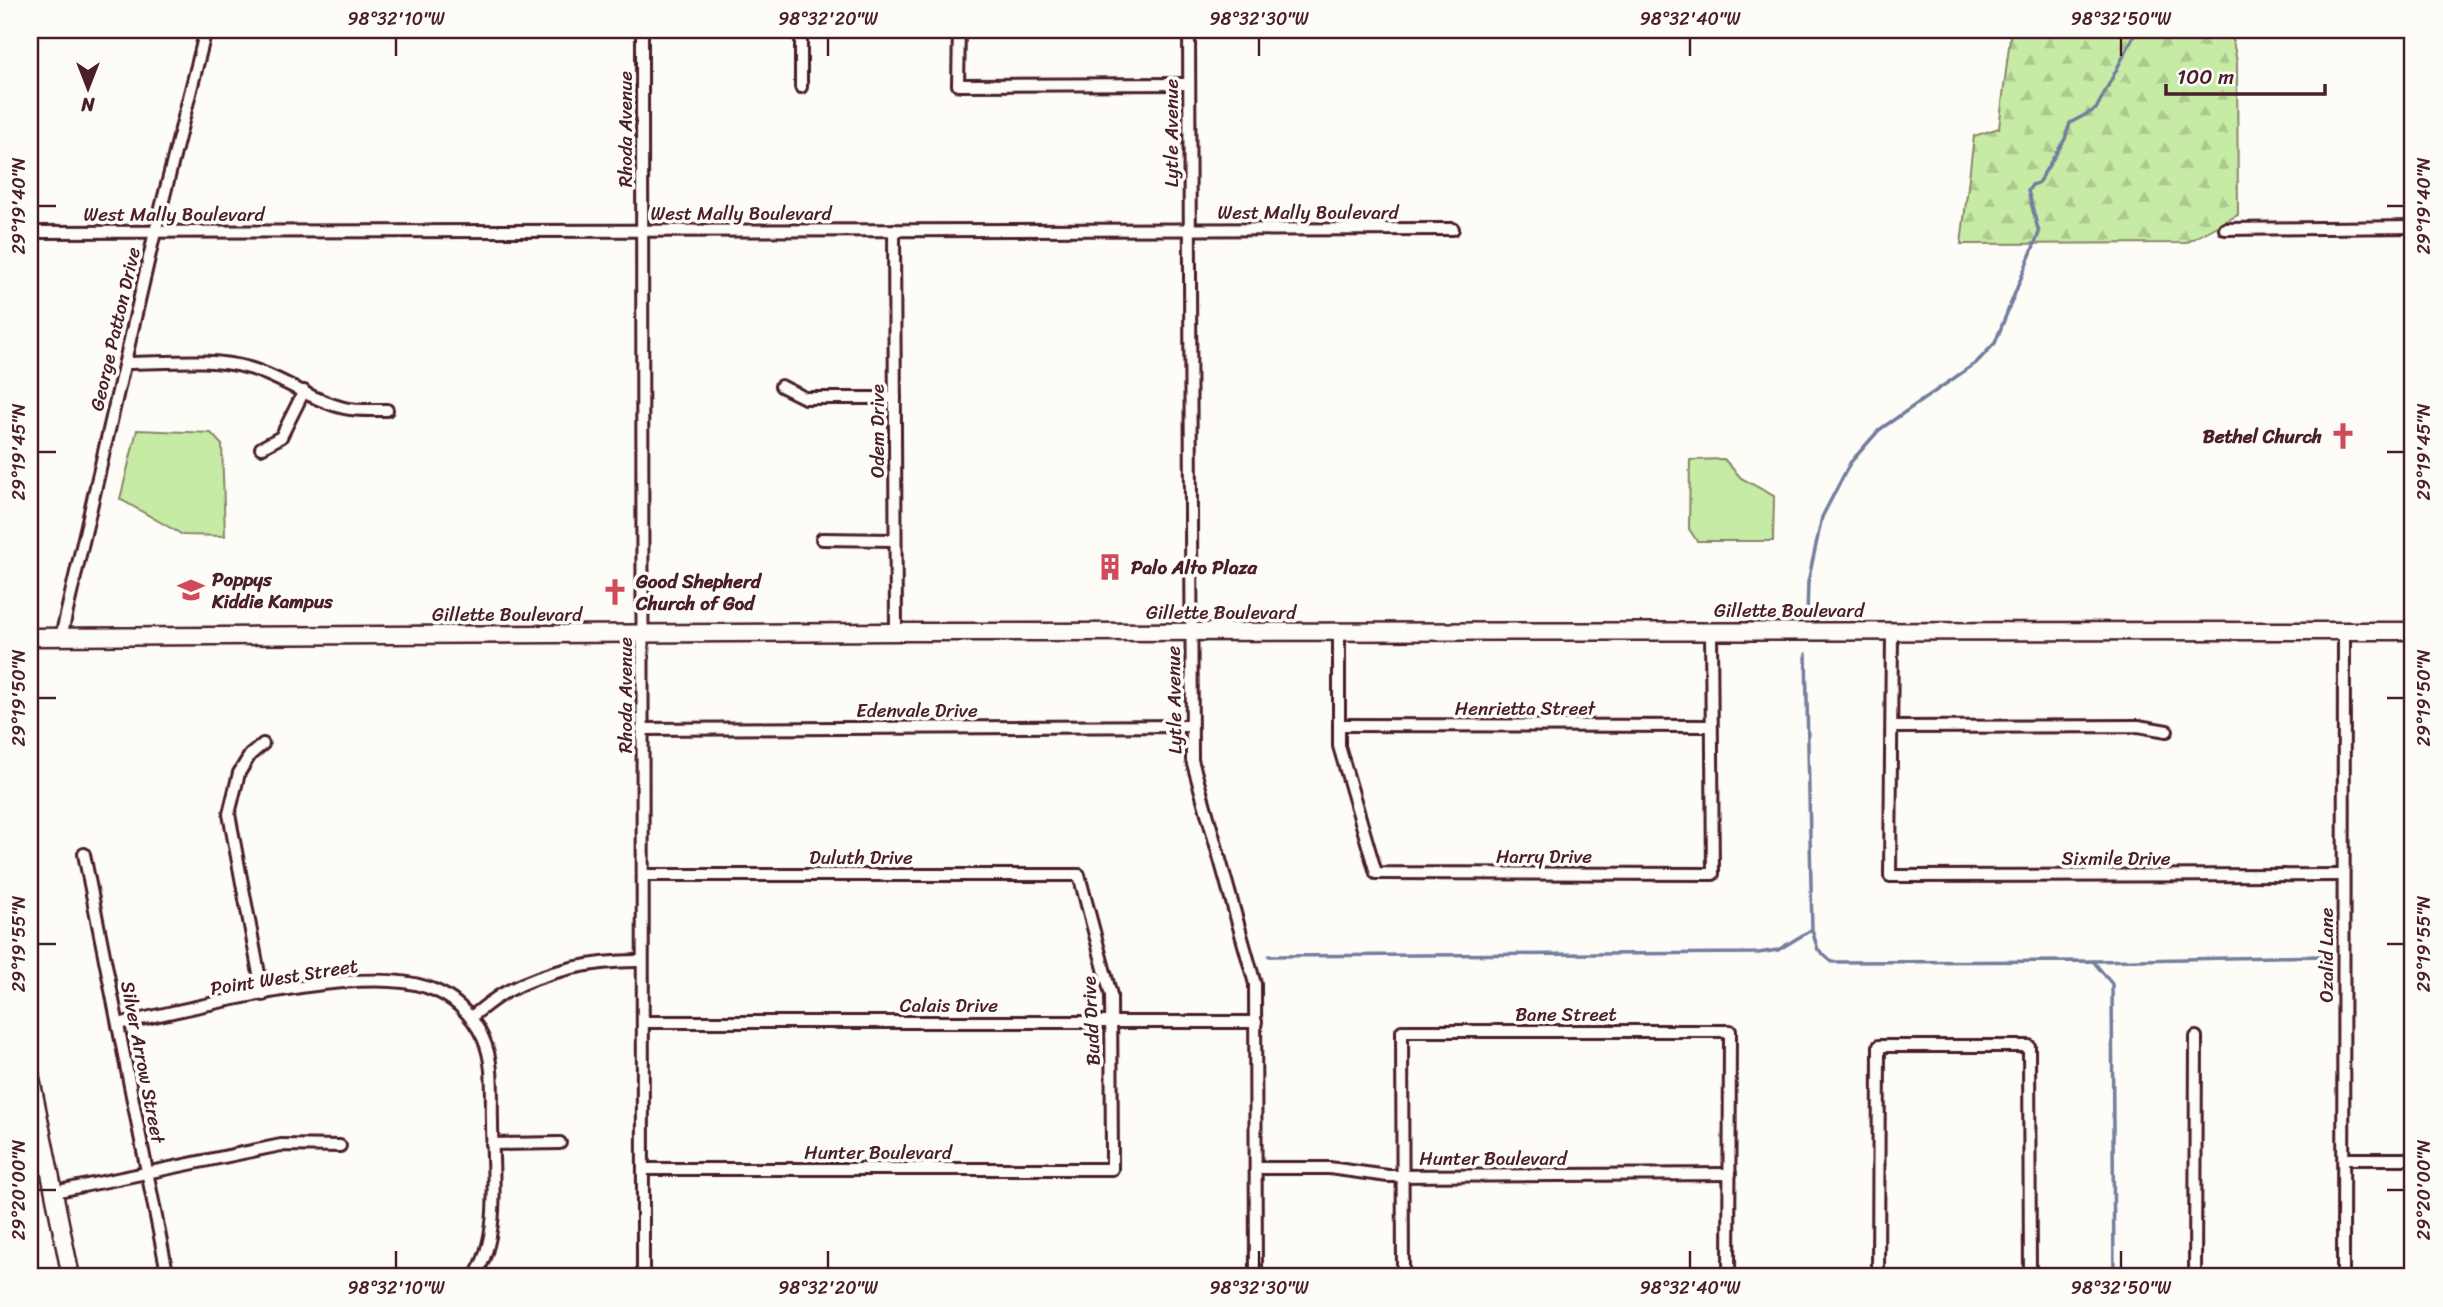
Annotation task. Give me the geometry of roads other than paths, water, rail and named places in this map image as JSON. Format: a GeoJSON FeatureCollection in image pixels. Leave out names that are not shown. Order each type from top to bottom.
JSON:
{"type":"FeatureCollection","features":[{"type":"Feature","properties":{"kind":"main road","name":"Gillette Boulevard"},"geometry":{"type":"LineString","coordinates":[[30,637],[896,632],[2413,631]]}},
{"type":"Feature","properties":{"kind":"main road"},"geometry":{"type":"LineString","coordinates":[[30,1074],[71,1277]]}},
{"type":"Feature","properties":{"kind":"street","name":"George Patton Drive"},"geometry":{"type":"LineString","coordinates":[[61,637],[155,232],[206,30]]}},
{"type":"Feature","properties":{"kind":"street","name":"Rhoda Avenue"},"geometry":{"type":"LineString","coordinates":[[642,30],[643,1277]]}},
{"type":"Feature","properties":{"kind":"street"},"geometry":{"type":"LineString","coordinates":[[801,30],[801,87]]}},
{"type":"Feature","properties":{"kind":"street"},"geometry":{"type":"LineString","coordinates":[[959,30],[958,85],[1189,84]]}},
{"type":"Feature","properties":{"kind":"street","name":"Lytle Avenue"},"geometry":{"type":"LineString","coordinates":[[1189,30],[1191,726],[1194,773],[1252,966],[1256,1022],[1256,1277]]}},
{"type":"Feature","properties":{"kind":"street"},"geometry":{"type":"LineString","coordinates":[[2225,229],[2413,227]]}},
{"type":"Feature","properties":{"kind":"street","name":"West Mally Boulevard"},"geometry":{"type":"LineString","coordinates":[[30,232],[1453,229]]}},
{"type":"Feature","properties":{"kind":"street","name":"Odem Drive"},"geometry":{"type":"LineString","coordinates":[[894,230],[896,632]]}},
{"type":"Feature","properties":{"kind":"street"},"geometry":{"type":"LineString","coordinates":[[125,363],[223,363],[266,373],[345,408],[387,410]]}},
{"type":"Feature","properties":{"kind":"street"},"geometry":{"type":"LineString","coordinates":[[781,386],[805,398],[895,398]]}},
{"type":"Feature","properties":{"kind":"street"},"geometry":{"type":"LineString","coordinates":[[261,448],[281,437],[304,391]]}},
{"type":"Feature","properties":{"kind":"street"},"geometry":{"type":"LineString","coordinates":[[822,539],[894,540]]}},
{"type":"Feature","properties":{"kind":"street"},"geometry":{"type":"LineString","coordinates":[[1711,631],[1712,726]]}},
{"type":"Feature","properties":{"kind":"street"},"geometry":{"type":"LineString","coordinates":[[1339,632],[1339,725]]}},
{"type":"Feature","properties":{"kind":"street"},"geometry":{"type":"LineString","coordinates":[[1892,632],[1892,727],[2138,726],[2167,731]]}},
{"type":"Feature","properties":{"kind":"street","name":"Ozalid Lane"},"geometry":{"type":"LineString","coordinates":[[2343,1277],[2344,632]]}},
{"type":"Feature","properties":{"kind":"street","name":"Henrietta Street"},"geometry":{"type":"LineString","coordinates":[[1339,725],[1712,726]]}},
{"type":"Feature","properties":{"kind":"street","name":"Harry Drive"},"geometry":{"type":"LineString","coordinates":[[1339,725],[1343,763],[1376,873],[1713,874],[1712,726]]}},
{"type":"Feature","properties":{"kind":"street","name":"Edenvale Drive"},"geometry":{"type":"LineString","coordinates":[[642,729],[1191,726]]}},
{"type":"Feature","properties":{"kind":"street","name":"Sixmile Drive"},"geometry":{"type":"LineString","coordinates":[[1892,727],[1890,876],[2343,875]]}},
{"type":"Feature","properties":{"kind":"street"},"geometry":{"type":"LineString","coordinates":[[263,744],[250,755],[239,773],[229,814],[263,995]]}},
{"type":"Feature","properties":{"kind":"street","name":"Silver Arrow Street"},"geometry":{"type":"LineString","coordinates":[[84,854],[168,1277]]}},
{"type":"Feature","properties":{"kind":"street","name":"Duluth Drive"},"geometry":{"type":"LineString","coordinates":[[643,875],[1079,874]]}},
{"type":"Feature","properties":{"kind":"street","name":"Budd Drive"},"geometry":{"type":"LineString","coordinates":[[1079,874],[1108,973],[1112,1169]]}},
{"type":"Feature","properties":{"kind":"street"},"geometry":{"type":"LineString","coordinates":[[474,1277],[487,1252],[491,1231],[492,1144],[491,1060],[484,1039],[471,1017],[506,992],[582,965],[606,960],[642,961]]}},
{"type":"Feature","properties":{"kind":"street","name":"Point West Street"},"geometry":{"type":"LineString","coordinates":[[118,1024],[342,982],[407,982],[446,995],[471,1017]]}},
{"type":"Feature","properties":{"kind":"street","name":"Calais Drive"},"geometry":{"type":"LineString","coordinates":[[643,1022],[1256,1022]]}},
{"type":"Feature","properties":{"kind":"street","name":"Bane Street"},"geometry":{"type":"LineString","coordinates":[[1402,1175],[1402,1031],[1730,1031],[1730,1174]]}},
{"type":"Feature","properties":{"kind":"street"},"geometry":{"type":"LineString","coordinates":[[2195,1277],[2196,1037]]}},
{"type":"Feature","properties":{"kind":"street"},"geometry":{"type":"LineString","coordinates":[[1878,1277],[1879,1046],[2029,1046],[2030,1277]]}},
{"type":"Feature","properties":{"kind":"street"},"geometry":{"type":"LineString","coordinates":[[492,1144],[560,1143]]}},
{"type":"Feature","properties":{"kind":"street"},"geometry":{"type":"LineString","coordinates":[[54,1192],[281,1145],[340,1146]]}},
{"type":"Feature","properties":{"kind":"street"},"geometry":{"type":"LineString","coordinates":[[2344,1159],[2413,1159]]}},
{"type":"Feature","properties":{"kind":"street"},"geometry":{"type":"LineString","coordinates":[[30,1164],[48,1164]]}},
{"type":"Feature","properties":{"kind":"street","name":"Hunter Boulevard"},"geometry":{"type":"LineString","coordinates":[[1256,1168],[1329,1168],[1402,1175],[1730,1174]]}},
{"type":"Feature","properties":{"kind":"street","name":"Hunter Boulevard"},"geometry":{"type":"LineString","coordinates":[[643,1169],[1112,1169]]}},
{"type":"Feature","properties":{"kind":"street"},"geometry":{"type":"LineString","coordinates":[[1729,1277],[1730,1174]]}},
{"type":"Feature","properties":{"kind":"street"},"geometry":{"type":"LineString","coordinates":[[1402,1175],[1403,1277]]}},
{"type":"Feature","properties":{"kind":"waterway"},"geometry":{"type":"LineString","coordinates":[[1807,616],[1808,582],[1822,517],[1850,463],[1879,430],[1976,363],[1995,343],[2039,233],[2028,191],[2032,185],[2038,183],[2065,139],[2070,123],[2096,109],[2137,30]]}},
{"type":"Feature","properties":{"kind":"waterway"},"geometry":{"type":"LineString","coordinates":[[1806,654],[1812,930],[1818,950],[1832,962],[2093,961],[2112,984],[2114,1277]]}},
{"type":"Feature","properties":{"kind":"waterway"},"geometry":{"type":"LineString","coordinates":[[1269,956],[1758,953],[1778,950],[1811,930]]}},
{"type":"Feature","properties":{"kind":"waterway"},"geometry":{"type":"LineString","coordinates":[[2094,961],[2323,956]]}},
{"type":"Feature","properties":{"kind":"place","name":"Bethel Church"},"geometry":{"type":"Point","coordinates":[2343,436]}},
{"type":"Feature","properties":{"kind":"place","name":"Palo Alto Plaza"},"geometry":{"type":"Point","coordinates":[1110,567]}},
{"type":"Feature","properties":{"kind":"place","name":"Poppys Kiddie Kampus"},"geometry":{"type":"Point","coordinates":[191,590]}},
{"type":"Feature","properties":{"kind":"place","name":"Good Shepherd Church of God"},"geometry":{"type":"Point","coordinates":[615,592]}}]}
